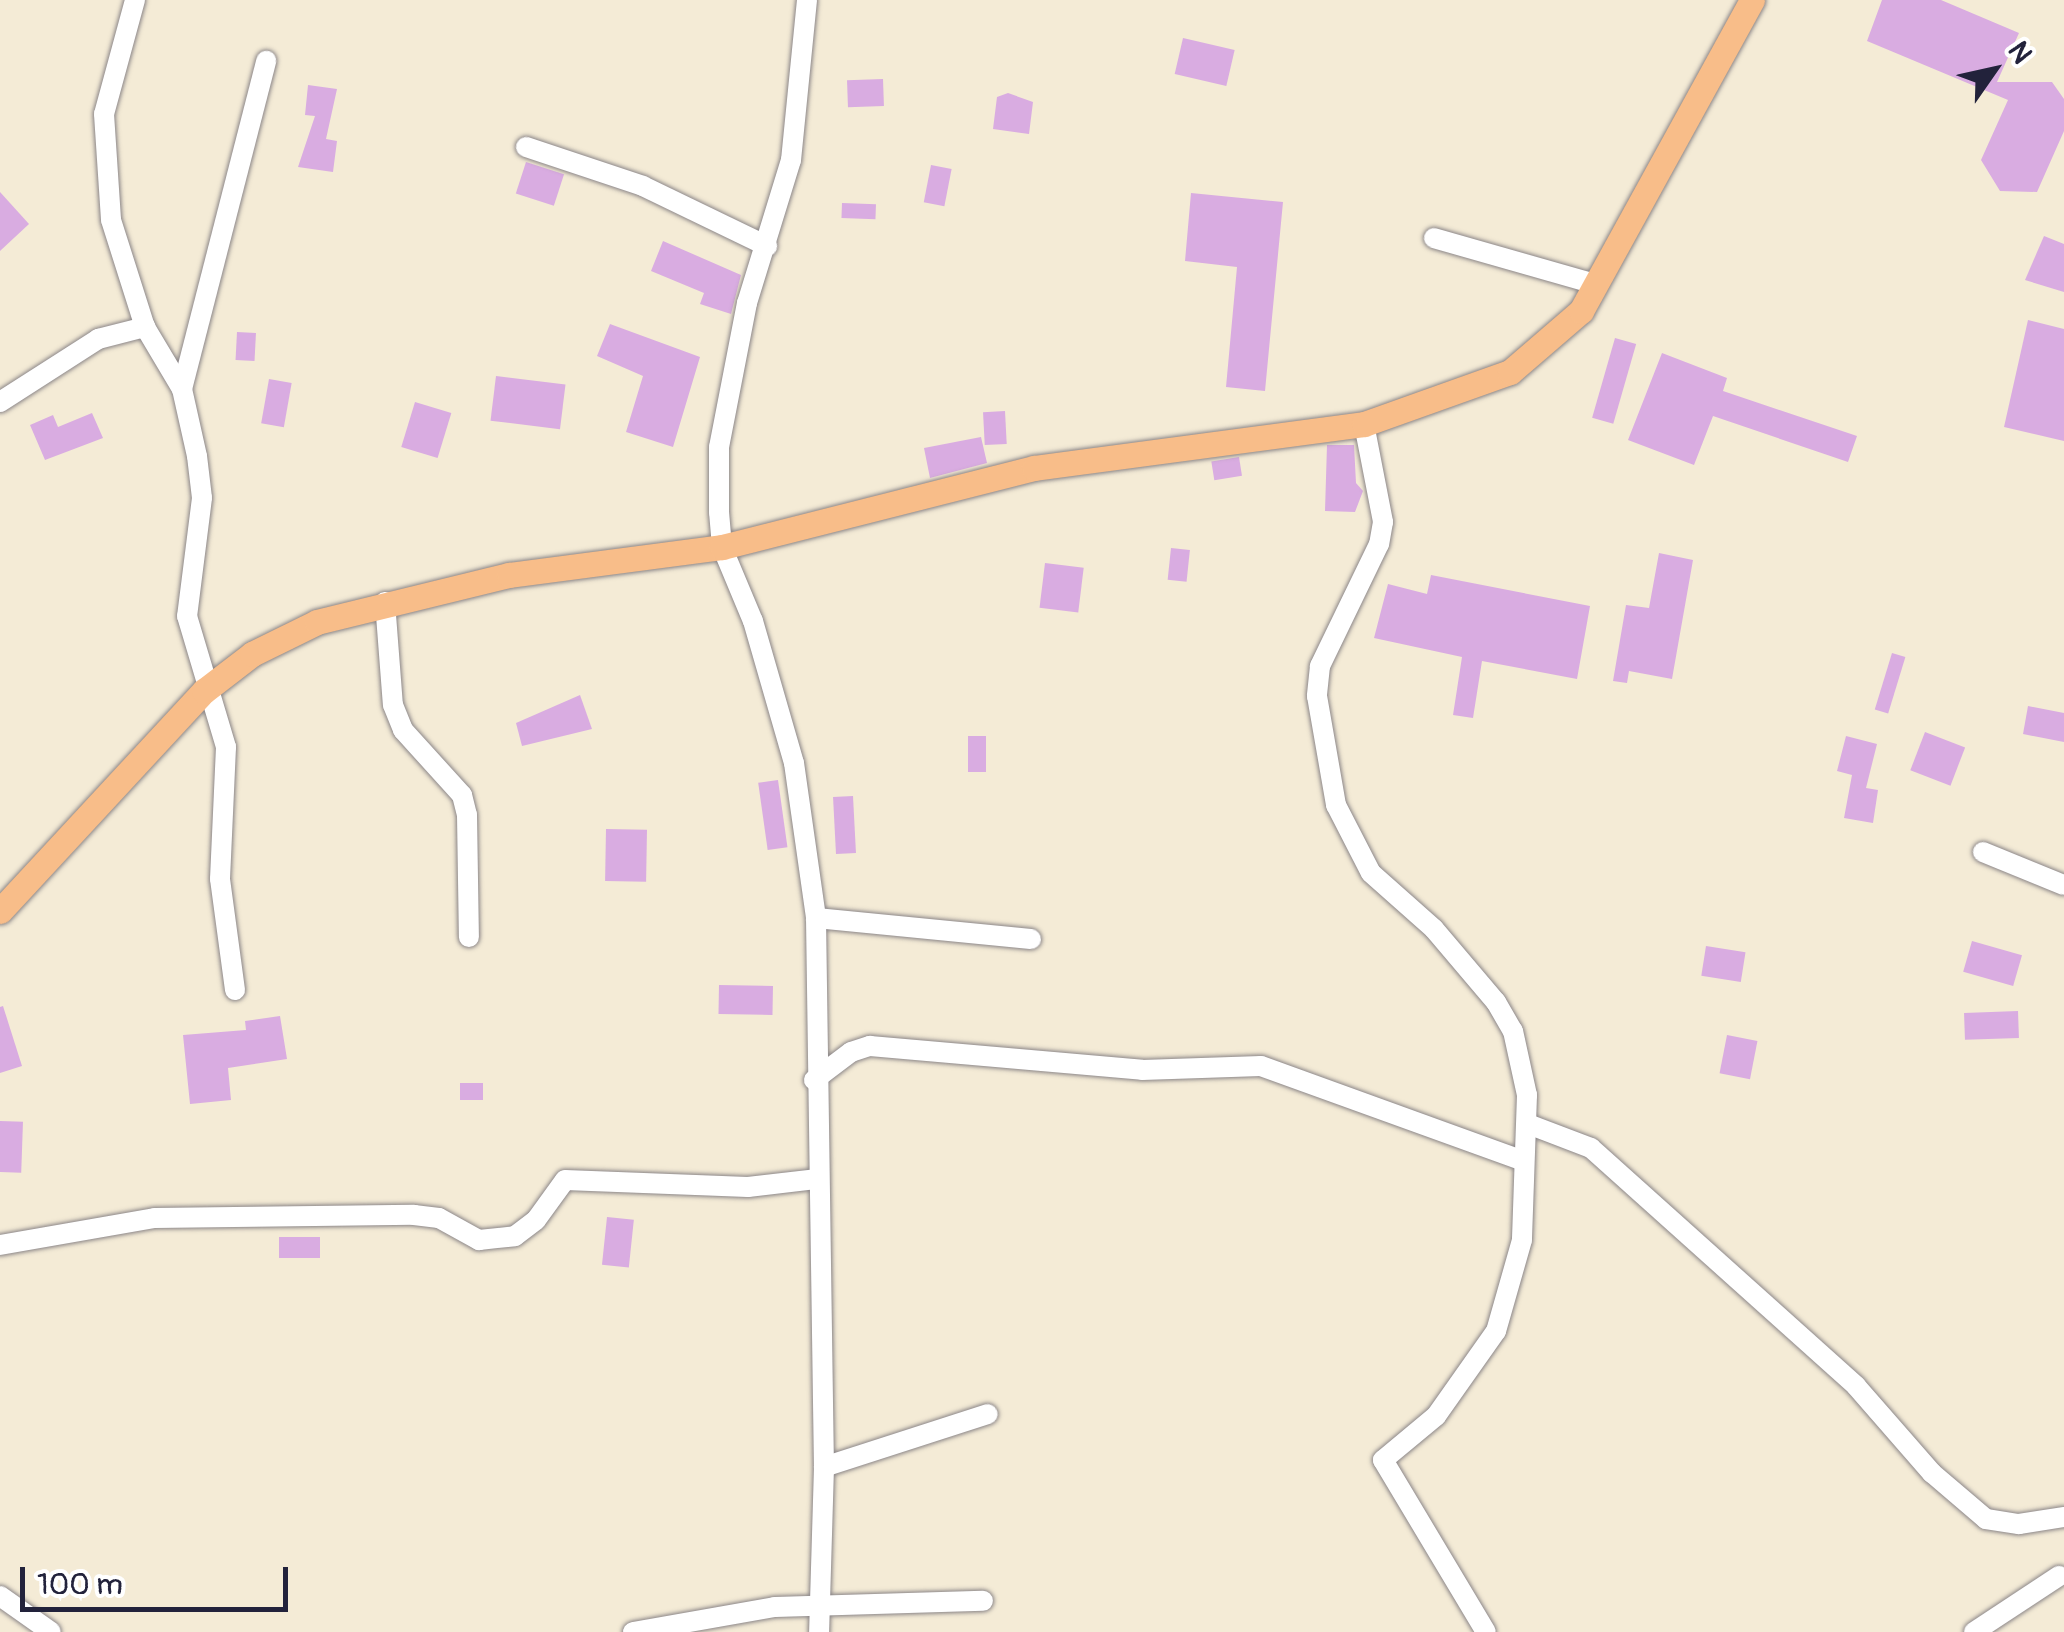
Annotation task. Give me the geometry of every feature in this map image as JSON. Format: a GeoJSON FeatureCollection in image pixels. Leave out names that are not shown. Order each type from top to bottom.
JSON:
{"type":"FeatureCollection","features":[{"type":"Feature","properties":{"kind":"main road"},"geometry":{"type":"LineString","coordinates":[[0,912],[204,690],[252,654],[317,622],[509,574],[722,547],[1034,468],[1364,424],[1510,372],[1581,310],[1752,0]]}},
{"type":"Feature","properties":{"kind":"street"},"geometry":{"type":"LineString","coordinates":[[136,0],[104,114],[111,220],[145,327],[182,389],[202,498],[187,616],[204,690],[226,747],[220,878],[234,990]]}},
{"type":"Feature","properties":{"kind":"street"},"geometry":{"type":"LineString","coordinates":[[807,0],[791,160],[747,303],[719,447],[722,547],[753,621],[794,763],[816,918],[814,1080],[824,1467],[819,1632]]}},
{"type":"Feature","properties":{"kind":"street"},"geometry":{"type":"LineString","coordinates":[[182,389],[266,61]]}},
{"type":"Feature","properties":{"kind":"street"},"geometry":{"type":"LineString","coordinates":[[526,147],[643,186],[766,246]]}},
{"type":"Feature","properties":{"kind":"street"},"geometry":{"type":"LineString","coordinates":[[1434,238],[1596,284]]}},
{"type":"Feature","properties":{"kind":"street"},"geometry":{"type":"LineString","coordinates":[[0,402],[98,339],[145,327]]}},
{"type":"Feature","properties":{"kind":"street"},"geometry":{"type":"LineString","coordinates":[[1364,424],[1383,522],[1379,544],[1320,666],[1320,738],[1336,805],[1371,873],[1469,966],[1513,1031],[1528,1124],[1523,1161],[1522,1240],[1496,1331],[1436,1416],[1383,1460],[1486,1632]]}},
{"type":"Feature","properties":{"kind":"street"},"geometry":{"type":"LineString","coordinates":[[385,602],[392,705],[403,730],[462,795],[467,816],[469,937]]}},
{"type":"Feature","properties":{"kind":"street"},"geometry":{"type":"LineString","coordinates":[[1983,852],[2064,886]]}},
{"type":"Feature","properties":{"kind":"street"},"geometry":{"type":"LineString","coordinates":[[816,918],[1031,939]]}},
{"type":"Feature","properties":{"kind":"street"},"geometry":{"type":"LineString","coordinates":[[814,1080],[850,1052],[870,1046],[1142,1070],[1262,1066],[1523,1161]]}},
{"type":"Feature","properties":{"kind":"street"},"geometry":{"type":"LineString","coordinates":[[1528,1124],[1591,1148],[1856,1386],[1932,1473],[1986,1518],[2019,1524],[2064,1516]]}},
{"type":"Feature","properties":{"kind":"street"},"geometry":{"type":"LineString","coordinates":[[0,1245],[155,1218],[414,1216],[439,1218],[479,1240],[515,1236],[536,1220],[564,1180],[748,1187],[816,1179]]}},
{"type":"Feature","properties":{"kind":"street"},"geometry":{"type":"LineString","coordinates":[[824,1467],[988,1414]]}},
{"type":"Feature","properties":{"kind":"street"},"geometry":{"type":"LineString","coordinates":[[1974,1632],[2059,1576]]}},
{"type":"Feature","properties":{"kind":"street"},"geometry":{"type":"LineString","coordinates":[[0,1596],[51,1632]]}},
{"type":"Feature","properties":{"kind":"street"},"geometry":{"type":"LineString","coordinates":[[632,1632],[820,1603],[984,1601]]}},
{"type":"Feature","properties":{"kind":"building"},"geometry":{"type":"Polygon","coordinates":[[[1882,0],[1941,0],[2019,33],[1997,82],[2052,82],[2064,99],[2064,131],[2037,192],[2000,191],[1981,160],[2008,100],[1867,41],[1882,0]]]}},
{"type":"Feature","properties":{"kind":"building"},"geometry":{"type":"Polygon","coordinates":[[[1183,38],[1235,50],[1226,86],[1175,74],[1183,38]]]}},
{"type":"Feature","properties":{"kind":"building"},"geometry":{"type":"Polygon","coordinates":[[[883,79],[884,106],[848,107],[847,80],[883,79]]]}},
{"type":"Feature","properties":{"kind":"building"},"geometry":{"type":"Polygon","coordinates":[[[308,85],[337,89],[326,139],[337,141],[333,172],[298,167],[315,116],[305,115],[308,85]]]}},
{"type":"Feature","properties":{"kind":"building"},"geometry":{"type":"Polygon","coordinates":[[[1008,93],[1033,102],[1029,134],[993,129],[997,97],[1008,93]]]}},
{"type":"Feature","properties":{"kind":"building"},"geometry":{"type":"Polygon","coordinates":[[[526,162],[564,174],[554,206],[516,193],[526,162]]]}},
{"type":"Feature","properties":{"kind":"building"},"geometry":{"type":"Polygon","coordinates":[[[931,165],[952,169],[944,206],[924,202],[931,165]]]}},
{"type":"Feature","properties":{"kind":"building"},"geometry":{"type":"Polygon","coordinates":[[[0,192],[29,224],[0,251],[0,192]]]}},
{"type":"Feature","properties":{"kind":"building"},"geometry":{"type":"Polygon","coordinates":[[[1191,193],[1283,202],[1265,391],[1226,387],[1237,267],[1185,261],[1191,193]]]}},
{"type":"Feature","properties":{"kind":"building"},"geometry":{"type":"Polygon","coordinates":[[[842,203],[876,204],[875,219],[841,218],[842,203]]]}},
{"type":"Feature","properties":{"kind":"building"},"geometry":{"type":"Polygon","coordinates":[[[2044,236],[2064,244],[2064,292],[2025,280],[2044,236]]]}},
{"type":"Feature","properties":{"kind":"building"},"geometry":{"type":"Polygon","coordinates":[[[663,241],[741,275],[731,314],[700,304],[704,293],[651,271],[663,241]]]}},
{"type":"Feature","properties":{"kind":"building"},"geometry":{"type":"Polygon","coordinates":[[[2028,320],[2064,329],[2064,441],[2004,427],[2028,320]]]}},
{"type":"Feature","properties":{"kind":"building"},"geometry":{"type":"Polygon","coordinates":[[[610,324],[700,357],[673,447],[626,432],[643,376],[597,356],[610,324]]]}},
{"type":"Feature","properties":{"kind":"building"},"geometry":{"type":"Polygon","coordinates":[[[237,332],[256,333],[255,361],[236,360],[237,332]]]}},
{"type":"Feature","properties":{"kind":"building"},"geometry":{"type":"Polygon","coordinates":[[[1615,338],[1636,344],[1613,424],[1592,418],[1615,338]]]}},
{"type":"Feature","properties":{"kind":"building"},"geometry":{"type":"Polygon","coordinates":[[[1662,353],[1727,378],[1723,391],[1857,436],[1848,462],[1713,416],[1694,465],[1628,440],[1662,353]]]}},
{"type":"Feature","properties":{"kind":"building"},"geometry":{"type":"Polygon","coordinates":[[[496,376],[565,385],[560,429],[491,421],[496,376]]]}},
{"type":"Feature","properties":{"kind":"building"},"geometry":{"type":"Polygon","coordinates":[[[269,379],[292,383],[284,427],[261,423],[269,379]]]}},
{"type":"Feature","properties":{"kind":"building"},"geometry":{"type":"Polygon","coordinates":[[[415,402],[451,413],[438,458],[401,447],[415,402]]]}},
{"type":"Feature","properties":{"kind":"building"},"geometry":{"type":"Polygon","coordinates":[[[1005,411],[1007,444],[985,445],[983,412],[1005,411]]]}},
{"type":"Feature","properties":{"kind":"building"},"geometry":{"type":"Polygon","coordinates":[[[92,413],[103,438],[45,460],[30,425],[53,415],[58,427],[92,413]]]}},
{"type":"Feature","properties":{"kind":"building"},"geometry":{"type":"Polygon","coordinates":[[[981,437],[987,463],[930,478],[924,448],[981,437]]]}},
{"type":"Feature","properties":{"kind":"building"},"geometry":{"type":"Polygon","coordinates":[[[1327,445],[1354,445],[1356,483],[1363,491],[1355,512],[1325,511],[1327,445]]]}},
{"type":"Feature","properties":{"kind":"building"},"geometry":{"type":"Polygon","coordinates":[[[1239,457],[1242,476],[1214,480],[1211,461],[1239,457]]]}},
{"type":"Feature","properties":{"kind":"building"},"geometry":{"type":"Polygon","coordinates":[[[1171,548],[1190,550],[1187,582],[1168,580],[1171,548]]]}},
{"type":"Feature","properties":{"kind":"building"},"geometry":{"type":"Polygon","coordinates":[[[1659,553],[1693,560],[1672,679],[1629,671],[1627,683],[1613,681],[1626,605],[1649,608],[1659,553]]]}},
{"type":"Feature","properties":{"kind":"building"},"geometry":{"type":"Polygon","coordinates":[[[1045,563],[1084,568],[1078,612],[1040,608],[1045,563]]]}},
{"type":"Feature","properties":{"kind":"building"},"geometry":{"type":"Polygon","coordinates":[[[1431,575],[1590,606],[1577,679],[1482,661],[1473,718],[1453,715],[1462,657],[1374,638],[1388,584],[1427,594],[1431,575]]]}},
{"type":"Feature","properties":{"kind":"building"},"geometry":{"type":"Polygon","coordinates":[[[1892,653],[1905,657],[1888,714],[1875,709],[1892,653]]]}},
{"type":"Feature","properties":{"kind":"building"},"geometry":{"type":"Polygon","coordinates":[[[580,695],[592,729],[522,746],[516,723],[580,695]]]}},
{"type":"Feature","properties":{"kind":"building"},"geometry":{"type":"Polygon","coordinates":[[[2028,706],[2064,713],[2064,742],[2023,734],[2028,706]]]}},
{"type":"Feature","properties":{"kind":"building"},"geometry":{"type":"Polygon","coordinates":[[[1925,732],[1965,747],[1950,786],[1910,770],[1925,732]]]}},
{"type":"Feature","properties":{"kind":"building"},"geometry":{"type":"Polygon","coordinates":[[[968,736],[986,736],[986,772],[968,772],[968,736]]]}},
{"type":"Feature","properties":{"kind":"building"},"geometry":{"type":"Polygon","coordinates":[[[1846,736],[1877,744],[1866,788],[1878,790],[1873,823],[1844,818],[1852,775],[1837,771],[1846,736]]]}},
{"type":"Feature","properties":{"kind":"building"},"geometry":{"type":"Polygon","coordinates":[[[778,780],[787,847],[768,850],[758,783],[778,780]]]}},
{"type":"Feature","properties":{"kind":"building"},"geometry":{"type":"Polygon","coordinates":[[[853,796],[856,853],[836,854],[833,797],[853,796]]]}},
{"type":"Feature","properties":{"kind":"building"},"geometry":{"type":"Polygon","coordinates":[[[606,829],[647,830],[646,882],[605,881],[606,829]]]}},
{"type":"Feature","properties":{"kind":"building"},"geometry":{"type":"Polygon","coordinates":[[[1972,941],[2022,955],[2013,986],[1963,972],[1972,941]]]}},
{"type":"Feature","properties":{"kind":"building"},"geometry":{"type":"Polygon","coordinates":[[[1706,946],[1746,952],[1741,982],[1701,976],[1706,946]]]}},
{"type":"Feature","properties":{"kind":"building"},"geometry":{"type":"Polygon","coordinates":[[[719,985],[773,986],[772,1015],[718,1014],[719,985]]]}},
{"type":"Feature","properties":{"kind":"building"},"geometry":{"type":"Polygon","coordinates":[[[3,1006],[22,1066],[0,1073],[0,1007],[3,1006]]]}},
{"type":"Feature","properties":{"kind":"building"},"geometry":{"type":"Polygon","coordinates":[[[2018,1011],[2019,1038],[1965,1040],[1964,1013],[2018,1011]]]}},
{"type":"Feature","properties":{"kind":"building"},"geometry":{"type":"Polygon","coordinates":[[[280,1016],[287,1059],[228,1068],[231,1100],[190,1104],[183,1035],[246,1030],[245,1021],[280,1016]]]}},
{"type":"Feature","properties":{"kind":"building"},"geometry":{"type":"Polygon","coordinates":[[[1727,1035],[1757,1041],[1750,1079],[1720,1073],[1727,1035]]]}},
{"type":"Feature","properties":{"kind":"building"},"geometry":{"type":"Polygon","coordinates":[[[460,1083],[483,1083],[483,1100],[460,1100],[460,1083]]]}},
{"type":"Feature","properties":{"kind":"building"},"geometry":{"type":"Polygon","coordinates":[[[0,1121],[23,1122],[21,1173],[0,1172],[0,1121]]]}},
{"type":"Feature","properties":{"kind":"building"},"geometry":{"type":"Polygon","coordinates":[[[607,1217],[634,1220],[629,1268],[602,1265],[607,1217]]]}},
{"type":"Feature","properties":{"kind":"building"},"geometry":{"type":"Polygon","coordinates":[[[279,1237],[320,1237],[320,1258],[279,1258],[279,1237]]]}}]}
